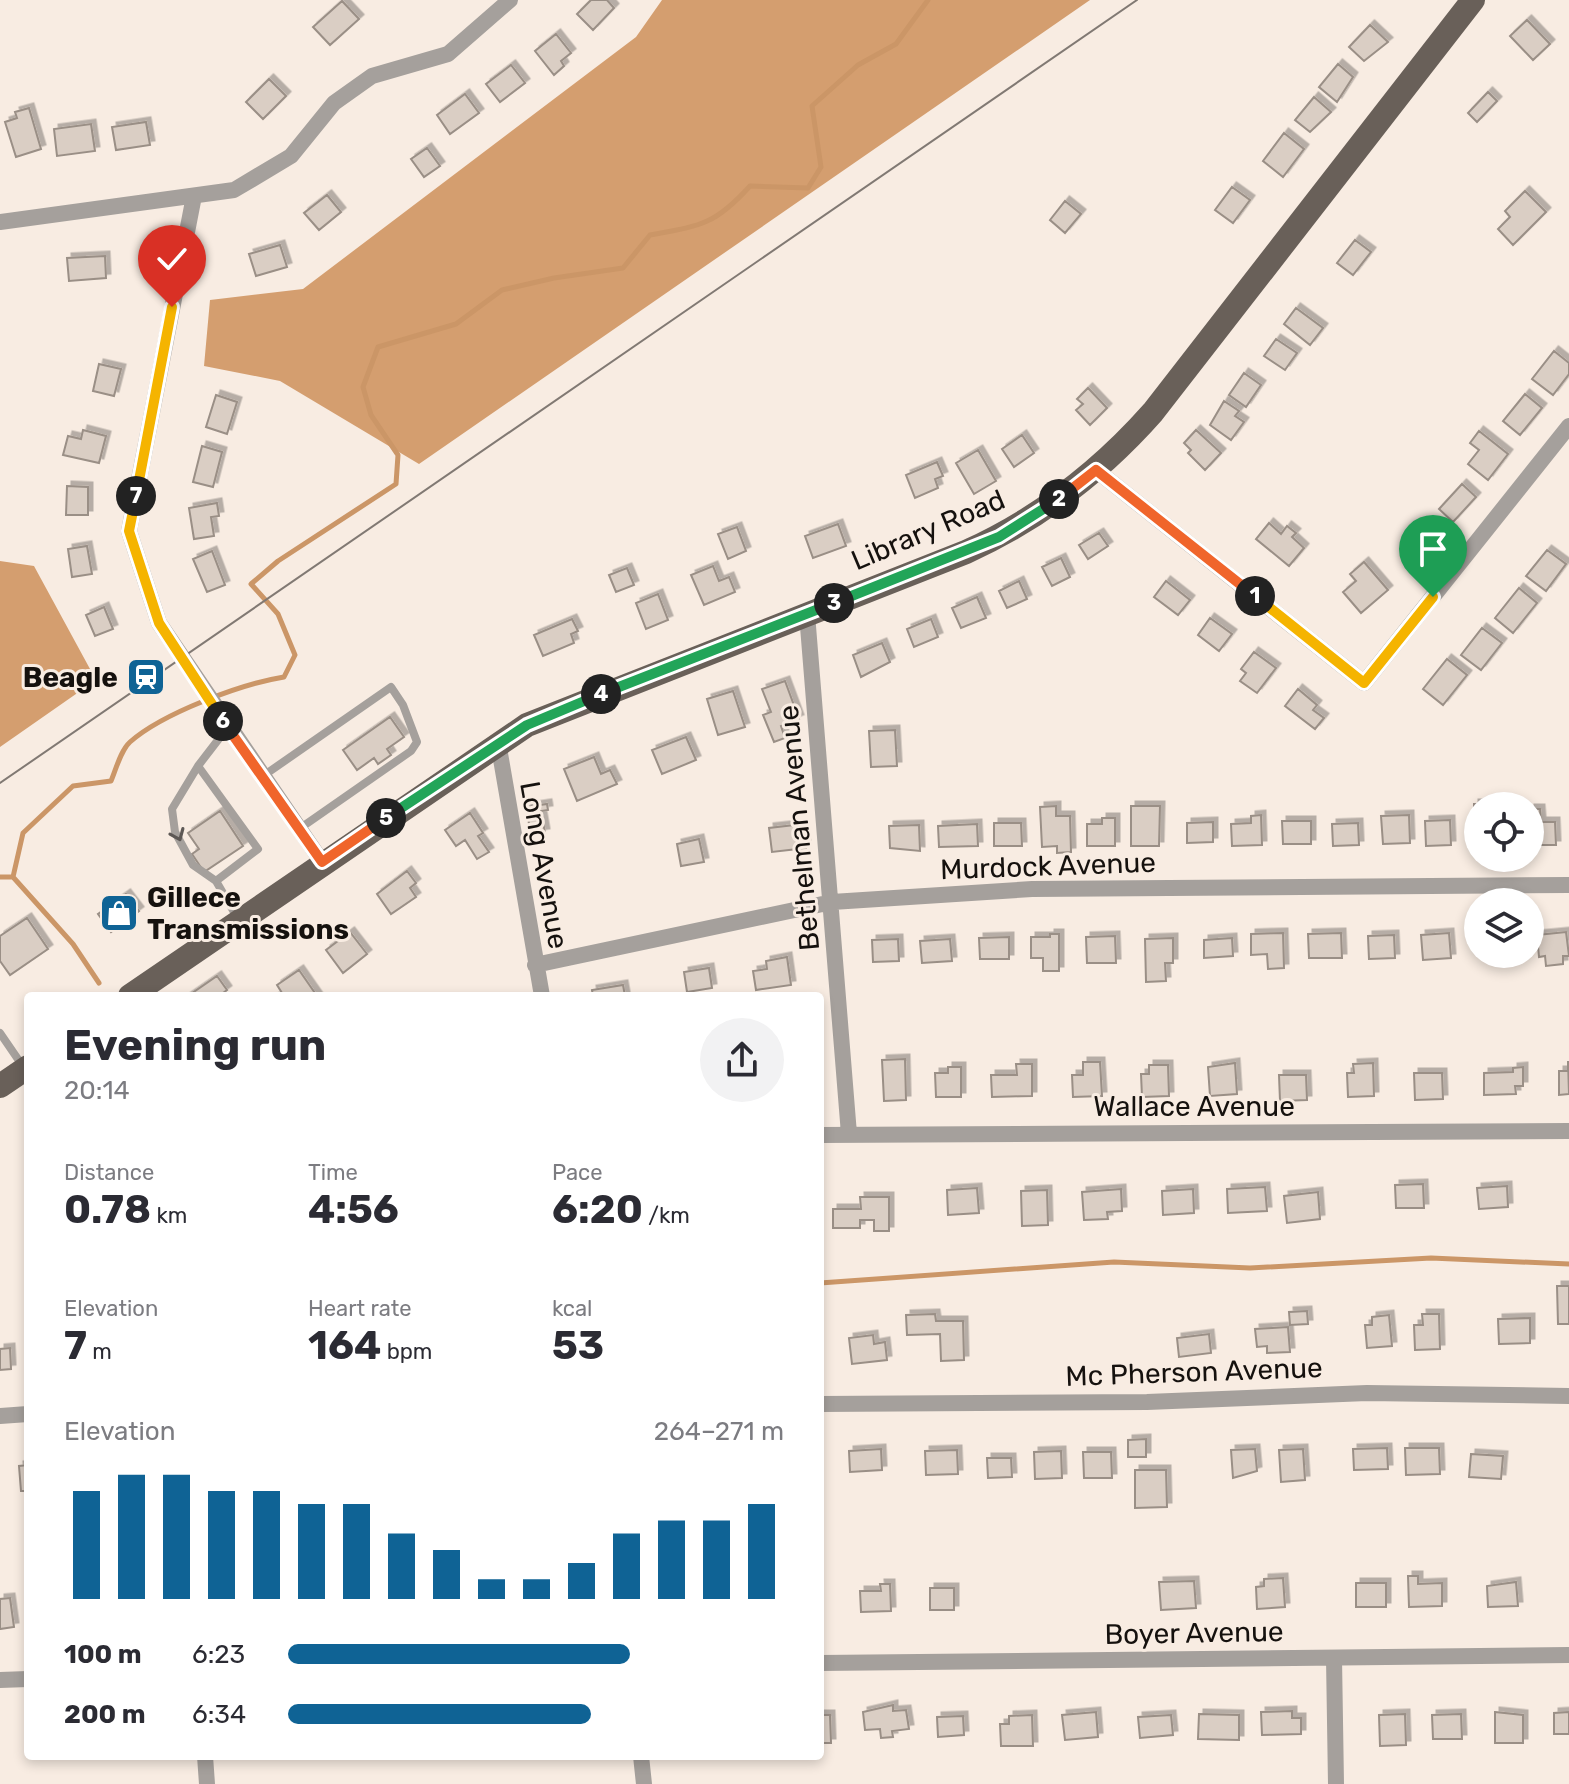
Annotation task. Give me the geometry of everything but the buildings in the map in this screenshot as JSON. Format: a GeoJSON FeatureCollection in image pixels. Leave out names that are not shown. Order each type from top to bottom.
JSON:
{"type":"FeatureCollection","features":[{"type":"Feature","properties":{"kind":"main road","name":"Library Road"},"geometry":{"type":"LineString","coordinates":[[140,992],[239,920],[498,742],[560,710],[999,537],[1062,497],[1096,470],[1163,399],[1473,0]]}},
{"type":"Feature","properties":{"kind":"main road"},"geometry":{"type":"LineString","coordinates":[[0,1086],[24,1069]]}},
{"type":"Feature","properties":{"kind":"street"},"geometry":{"type":"LineString","coordinates":[[0,222],[234,190],[291,156],[334,103],[372,76],[448,54],[510,0]]}},
{"type":"Feature","properties":{"kind":"street"},"geometry":{"type":"LineString","coordinates":[[194,196],[129,531],[159,623],[322,862]]}},
{"type":"Feature","properties":{"kind":"street"},"geometry":{"type":"LineString","coordinates":[[1096,470],[1364,683],[1569,426]]}},
{"type":"Feature","properties":{"kind":"street","name":"Bethelman Avenue"},"geometry":{"type":"LineString","coordinates":[[807,614],[849,1134]]}},
{"type":"Feature","properties":{"kind":"street","name":"Long Avenue"},"geometry":{"type":"LineString","coordinates":[[498,742],[541,992]]}},
{"type":"Feature","properties":{"kind":"street","name":"Murdock Avenue"},"geometry":{"type":"LineString","coordinates":[[535,965],[832,902],[1032,889],[1569,885]]}},
{"type":"Feature","properties":{"kind":"street","name":"Wallace Avenue"},"geometry":{"type":"LineString","coordinates":[[824,1135],[1569,1131]]}},
{"type":"Feature","properties":{"kind":"street","name":"Mc Pherson Avenue"},"geometry":{"type":"LineString","coordinates":[[824,1404],[1147,1402],[1367,1393],[1569,1396]]}},
{"type":"Feature","properties":{"kind":"street"},"geometry":{"type":"LineString","coordinates":[[0,1416],[24,1414]]}},
{"type":"Feature","properties":{"kind":"street","name":"Boyer Avenue"},"geometry":{"type":"LineString","coordinates":[[824,1663],[1569,1655]]}},
{"type":"Feature","properties":{"kind":"street"},"geometry":{"type":"LineString","coordinates":[[1334,1658],[1336,1784]]}},
{"type":"Feature","properties":{"kind":"street"},"geometry":{"type":"LineString","coordinates":[[0,1680],[24,1679]]}},
{"type":"Feature","properties":{"kind":"street"},"geometry":{"type":"LineString","coordinates":[[205,1760],[207,1784]]}},
{"type":"Feature","properties":{"kind":"street"},"geometry":{"type":"LineString","coordinates":[[641,1760],[644,1784]]}},
{"type":"Feature","properties":{"kind":"lane"},"geometry":{"type":"LineString","coordinates":[[262,776],[391,687],[403,705],[417,742],[411,751],[299,829]]}},
{"type":"Feature","properties":{"kind":"lane"},"geometry":{"type":"LineString","coordinates":[[224,721],[176,799],[171,816],[175,832],[193,865],[216,881],[239,920]]}},
{"type":"Feature","properties":{"kind":"lane"},"geometry":{"type":"LineString","coordinates":[[198,766],[258,849],[216,881]]}},
{"type":"Feature","properties":{"kind":"lane"},"geometry":{"type":"LineString","coordinates":[[0,1033],[24,1065]]}},
{"type":"Feature","properties":{"kind":"shaded area"},"geometry":{"type":"Polygon","coordinates":[[[662,0],[1090,0],[419,464],[280,381],[204,366],[210,300],[303,289],[636,37],[662,0]]]}},
{"type":"Feature","properties":{"kind":"shaded area"},"geometry":{"type":"Polygon","coordinates":[[[0,561],[34,566],[96,680],[0,747],[0,561]]]}},
{"type":"Feature","properties":{"kind":"waterway"},"geometry":{"type":"LineString","coordinates":[[0,877],[13,877],[23,833],[73,786],[111,781],[127,745],[144,731],[203,701],[284,677],[295,655],[278,614],[251,584],[278,561],[396,484],[398,455],[371,415],[363,387],[378,347],[456,324],[502,290],[554,278],[623,268],[650,235],[706,222],[727,209],[750,186],[808,188],[821,167],[812,106],[858,65],[896,44],[928,0]]}},
{"type":"Feature","properties":{"kind":"waterway"},"geometry":{"type":"LineString","coordinates":[[13,877],[73,944],[99,983]]}},
{"type":"Feature","properties":{"kind":"waterway"},"geometry":{"type":"LineString","coordinates":[[824,1283],[1114,1262],[1250,1268],[1431,1258],[1569,1264]]}},
{"type":"Feature","properties":{"kind":"tram line"},"geometry":{"type":"LineString","coordinates":[[0,783],[1137,0]]}},
{"type":"Feature","properties":{"kind":"place","name":"Beagle"},"geometry":{"type":"Point","coordinates":[146,677]}},
{"type":"Feature","properties":{"kind":"place","name":"Gillece Transmissions"},"geometry":{"type":"Point","coordinates":[119,913]}},
{"type":"Feature","properties":{"kind":"route"},"geometry":{"type":"LineString","coordinates":[[172,307],[129,531],[159,623],[322,862],[527,725],[966,552],[1031,518],[1096,470],[1364,683],[1433,597]]}}]}
